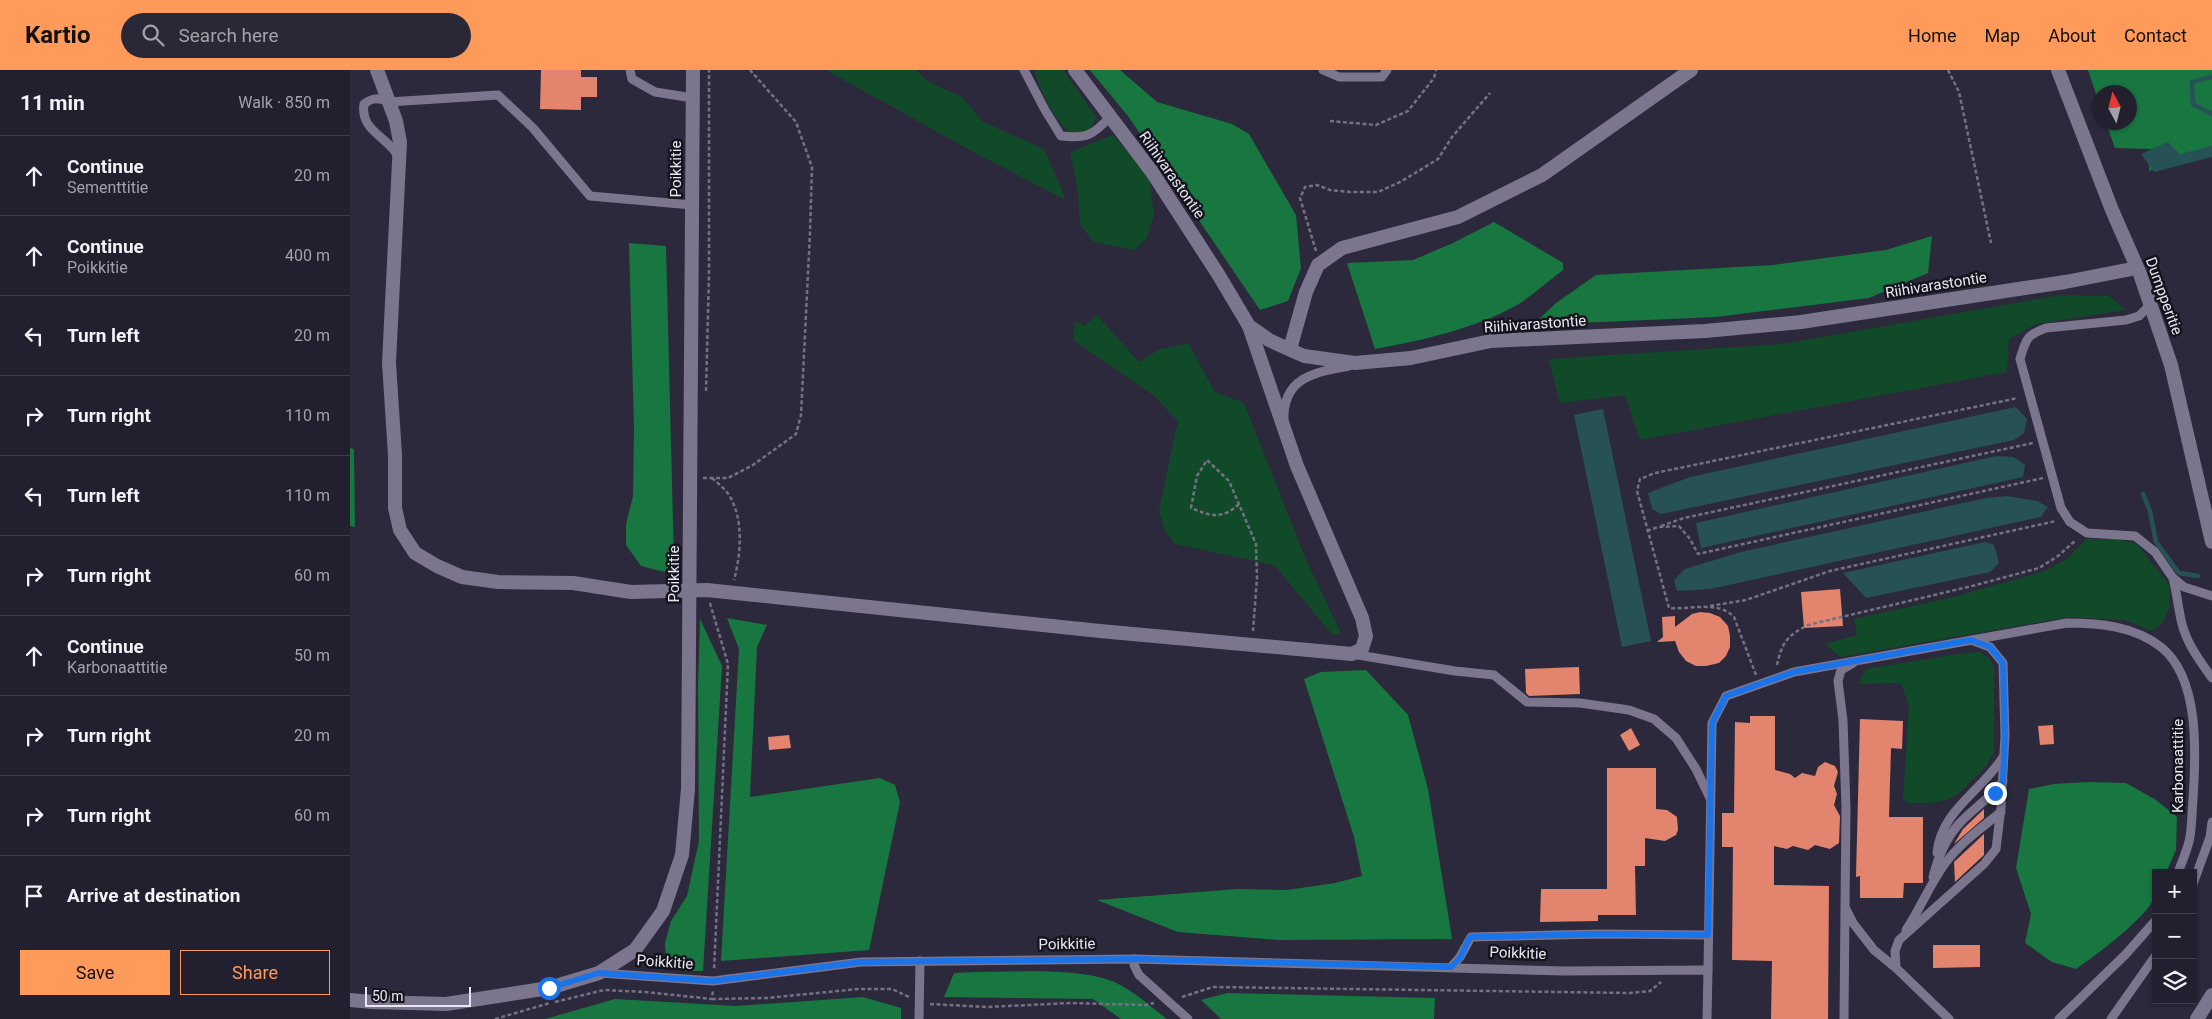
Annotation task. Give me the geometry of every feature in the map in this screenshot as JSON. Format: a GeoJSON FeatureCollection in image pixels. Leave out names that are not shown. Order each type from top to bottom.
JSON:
{"type":"FeatureCollection","features":[{"type":"Feature","properties":{"kind":"street"},"geometry":{"type":"LineString","coordinates":[[377,70],[398,128],[400,161],[389,363],[395,455],[395,508],[400,530],[416,552],[437,566],[462,578],[498,582],[573,583],[631,592],[690,589],[731,592],[1100,631],[1352,654],[1362,649],[1366,636],[1362,618],[1297,466],[1249,326]]}},
{"type":"Feature","properties":{"kind":"street","name":"Poikkitie"},"geometry":{"type":"LineString","coordinates":[[599,973],[635,950],[663,911],[682,855],[688,789],[694,70]]}},
{"type":"Feature","properties":{"kind":"street","name":"Riihivarastontie"},"geometry":{"type":"LineString","coordinates":[[1075,70],[1157,180],[1249,326],[1269,340],[1304,356],[1355,362],[1376,361],[1411,358],[1491,341],[1705,332],[1801,322],[2065,282],[2137,268]]}},
{"type":"Feature","properties":{"kind":"street"},"geometry":{"type":"LineString","coordinates":[[1290,349],[1306,292],[1318,265],[1342,248],[1458,217],[1542,175],[1690,70]]}},
{"type":"Feature","properties":{"kind":"street","name":"Dumpperitie"},"geometry":{"type":"LineString","coordinates":[[2058,70],[2112,210],[2137,268],[2171,365],[2212,542]]}},
{"type":"Feature","properties":{"kind":"street"},"geometry":{"type":"LineString","coordinates":[[350,1000],[446,1004],[549,988],[599,973]]}},
{"type":"Feature","properties":{"kind":"street"},"geometry":{"type":"LineString","coordinates":[[2197,1019],[2212,995]]}},
{"type":"Feature","properties":{"kind":"lane"},"geometry":{"type":"LineString","coordinates":[[630,70],[632,79],[656,92],[693,98]]}},
{"type":"Feature","properties":{"kind":"lane"},"geometry":{"type":"LineString","coordinates":[[1024,70],[1061,136],[1088,136],[1099,129],[1110,117]]}},
{"type":"Feature","properties":{"kind":"lane"},"geometry":{"type":"LineString","coordinates":[[1323,70],[1339,77],[1382,77],[1388,70]]}},
{"type":"Feature","properties":{"kind":"lane"},"geometry":{"type":"LineString","coordinates":[[400,161],[393,147],[370,130],[365,122],[364,104],[370,99],[379,98],[389,102],[498,95],[534,128],[590,196],[692,205]]}},
{"type":"Feature","properties":{"kind":"lane"},"geometry":{"type":"LineString","coordinates":[[2150,304],[2139,316],[2126,320],[2046,328],[2035,332],[2026,338],[2020,359],[2061,508],[2068,518],[2087,533],[2135,536],[2155,552],[2173,578],[2182,624],[2196,657],[2212,678]]}},
{"type":"Feature","properties":{"kind":"lane"},"geometry":{"type":"LineString","coordinates":[[1285,433],[1284,411],[1289,391],[1305,377],[1335,368],[1376,361]]}},
{"type":"Feature","properties":{"kind":"lane"},"geometry":{"type":"LineString","coordinates":[[2173,578],[2184,586],[2212,596]]}},
{"type":"Feature","properties":{"kind":"lane","name":"Karbonaattitie"},"geometry":{"type":"LineString","coordinates":[[1707,1019],[1712,723],[1726,696],[1794,672],[2067,623],[2097,623],[2138,633],[2162,648],[2176,666],[2188,690],[2194,728],[2194,779],[2190,837],[2179,869]]}},
{"type":"Feature","properties":{"kind":"lane"},"geometry":{"type":"LineString","coordinates":[[1898,940],[1984,864],[1996,849],[2001,812],[2004,756],[2003,663],[1990,647],[1971,640]]}},
{"type":"Feature","properties":{"kind":"lane"},"geometry":{"type":"LineString","coordinates":[[1352,654],[1456,671],[1494,675],[1527,702],[1580,703],[1629,710],[1654,719],[1676,738],[1696,769],[1711,801]]}},
{"type":"Feature","properties":{"kind":"lane"},"geometry":{"type":"LineString","coordinates":[[1844,1019],[1845,798],[1843,720],[1838,681],[1841,670],[1858,660]]}},
{"type":"Feature","properties":{"kind":"lane"},"geometry":{"type":"LineString","coordinates":[[1930,889],[1936,864],[1938,842],[1951,815],[1994,772],[2004,756]]}},
{"type":"Feature","properties":{"kind":"lane"},"geometry":{"type":"LineString","coordinates":[[1936,864],[1946,841],[1959,824],[1995,793],[2003,781]]}},
{"type":"Feature","properties":{"kind":"lane"},"geometry":{"type":"LineString","coordinates":[[1896,968],[1895,952],[1898,940],[1919,911],[1942,867],[1959,846],[2001,812]]}},
{"type":"Feature","properties":{"kind":"lane"},"geometry":{"type":"LineString","coordinates":[[2197,873],[2210,837],[2212,822]]}},
{"type":"Feature","properties":{"kind":"lane"},"geometry":{"type":"LineString","coordinates":[[1845,907],[1853,923],[1874,950],[1896,968],[1949,1019]]}},
{"type":"Feature","properties":{"kind":"lane"},"geometry":{"type":"LineString","coordinates":[[2059,1019],[2126,954],[2152,925]]}},
{"type":"Feature","properties":{"kind":"lane"},"geometry":{"type":"LineString","coordinates":[[1451,967],[1460,958],[1470,937],[1599,934],[1708,935]]}},
{"type":"Feature","properties":{"kind":"lane"},"geometry":{"type":"LineString","coordinates":[[1135,959],[1134,965],[1139,975],[1188,1019]]}},
{"type":"Feature","properties":{"kind":"lane","name":"Poikkitie"},"geometry":{"type":"LineString","coordinates":[[599,973],[713,981],[861,962],[1135,959],[1564,971],[1708,970]]}},
{"type":"Feature","properties":{"kind":"lane"},"geometry":{"type":"LineString","coordinates":[[2111,1019],[2153,959]]}},
{"type":"Feature","properties":{"kind":"lane"},"geometry":{"type":"LineString","coordinates":[[919,1019],[920,961]]}},
{"type":"Feature","properties":{"kind":"path"},"geometry":{"type":"LineString","coordinates":[[691,479],[728,478],[754,465],[796,434],[801,415],[812,167],[796,122],[750,70]]}},
{"type":"Feature","properties":{"kind":"path"},"geometry":{"type":"LineString","coordinates":[[1330,121],[1376,125],[1408,111],[1434,78],[1436,70]]}},
{"type":"Feature","properties":{"kind":"path"},"geometry":{"type":"LineString","coordinates":[[1948,70],[1959,92],[1992,243]]}},
{"type":"Feature","properties":{"kind":"path"},"geometry":{"type":"LineString","coordinates":[[1318,265],[1315,246],[1300,198],[1305,187],[1317,185],[1330,190],[1378,192],[1402,180],[1438,159],[1452,137],[1490,93]]}},
{"type":"Feature","properties":{"kind":"path"},"geometry":{"type":"LineString","coordinates":[[2030,396],[1640,479],[1637,491],[1669,608],[1683,609],[1746,600],[1830,571],[2068,518]]}},
{"type":"Feature","properties":{"kind":"path"},"geometry":{"type":"LineString","coordinates":[[1647,531],[1684,518],[1835,484],[2042,442]]}},
{"type":"Feature","properties":{"kind":"path"},"geometry":{"type":"LineString","coordinates":[[1239,504],[1229,513],[1208,516],[1191,508],[1197,476],[1206,460],[1229,481],[1239,504],[1256,544],[1257,578],[1252,645]]}},
{"type":"Feature","properties":{"kind":"path"},"geometry":{"type":"LineString","coordinates":[[1658,527],[1679,526],[1690,538],[1698,554],[2052,476]]}},
{"type":"Feature","properties":{"kind":"path"},"geometry":{"type":"LineString","coordinates":[[712,478],[729,495],[738,520],[739,556],[731,592]]}},
{"type":"Feature","properties":{"kind":"path"},"geometry":{"type":"LineString","coordinates":[[1774,679],[1780,649],[1791,634],[1808,625],[2039,568],[2058,556],[2084,531]]}},
{"type":"Feature","properties":{"kind":"path"},"geometry":{"type":"LineString","coordinates":[[1706,606],[1727,610],[1734,617],[1759,684]]}},
{"type":"Feature","properties":{"kind":"path"},"geometry":{"type":"LineString","coordinates":[[712,999],[767,998],[858,988],[892,989],[929,1004],[987,1007],[1071,1003],[1146,1005],[1192,995],[1213,987],[1629,993],[1650,991],[1660,983],[1661,970]]}},
{"type":"Feature","properties":{"kind":"green space"},"geometry":{"type":"Polygon","coordinates":[[[826,70],[917,70],[927,81],[962,97],[983,122],[1044,149],[1066,200],[979,155],[826,70]]]}},
{"type":"Feature","properties":{"kind":"green space"},"geometry":{"type":"Polygon","coordinates":[[[1034,70],[1063,70],[1096,117],[1090,130],[1083,133],[1069,132],[1063,126],[1047,103],[1034,70]]]}},
{"type":"Feature","properties":{"kind":"green space"},"geometry":{"type":"Polygon","coordinates":[[[1090,70],[1120,70],[1157,102],[1232,124],[1249,134],[1296,215],[1301,268],[1288,301],[1260,310],[1128,116],[1090,70]]]}},
{"type":"Feature","properties":{"kind":"green space"},"geometry":{"type":"Polygon","coordinates":[[[2088,70],[2212,70],[2212,146],[2149,171],[2151,149],[2115,148],[2109,130],[2137,130],[2137,85],[2093,85],[2088,70]]]}},
{"type":"Feature","properties":{"kind":"green space"},"geometry":{"type":"Polygon","coordinates":[[[1113,135],[1149,178],[1154,215],[1147,237],[1135,250],[1094,242],[1080,225],[1078,192],[1070,152],[1113,135]]]}},
{"type":"Feature","properties":{"kind":"green space"},"geometry":{"type":"Polygon","coordinates":[[[1494,222],[1563,263],[1563,270],[1517,305],[1483,321],[1411,342],[1375,349],[1347,263],[1413,260],[1453,243],[1494,222]]]}},
{"type":"Feature","properties":{"kind":"green space"},"geometry":{"type":"Polygon","coordinates":[[[1932,236],[1928,273],[1869,298],[1716,317],[1533,325],[1556,303],[1596,275],[1773,265],[1886,250],[1932,236]]]}},
{"type":"Feature","properties":{"kind":"green space"},"geometry":{"type":"Polygon","coordinates":[[[629,243],[666,246],[674,562],[665,572],[641,566],[626,545],[626,524],[633,496],[634,429],[629,243]]]}},
{"type":"Feature","properties":{"kind":"green space"},"geometry":{"type":"Polygon","coordinates":[[[2061,295],[2109,296],[2126,310],[2036,324],[2009,339],[2007,372],[1640,440],[1625,395],[1560,403],[1549,359],[1783,344],[2061,295]]]}},
{"type":"Feature","properties":{"kind":"green space"},"geometry":{"type":"Polygon","coordinates":[[[1097,315],[1139,362],[1158,350],[1188,343],[1215,392],[1244,403],[1306,560],[1341,633],[1333,635],[1274,565],[1175,544],[1165,531],[1159,510],[1178,421],[1153,395],[1073,340],[1075,320],[1084,326],[1097,315]]]}},
{"type":"Feature","properties":{"kind":"green space"},"geometry":{"type":"Polygon","coordinates":[[[350,448],[354,449],[355,527],[350,526],[350,448]]]}},
{"type":"Feature","properties":{"kind":"green space"},"geometry":{"type":"Polygon","coordinates":[[[2086,539],[2118,539],[2137,544],[2169,585],[2170,606],[2163,623],[2151,631],[2125,620],[2069,617],[1840,657],[1825,644],[1857,635],[1854,619],[1954,597],[2045,571],[2067,559],[2086,539]]]}},
{"type":"Feature","properties":{"kind":"green space"},"geometry":{"type":"Polygon","coordinates":[[[727,618],[767,625],[757,647],[750,797],[880,778],[895,785],[900,802],[869,950],[721,961],[739,649],[727,618]]]}},
{"type":"Feature","properties":{"kind":"green space"},"geometry":{"type":"Polygon","coordinates":[[[700,619],[722,666],[703,971],[682,971],[666,960],[665,943],[671,921],[687,896],[699,841],[698,686],[700,619]]]}},
{"type":"Feature","properties":{"kind":"green space"},"geometry":{"type":"Polygon","coordinates":[[[1979,652],[1990,659],[1994,668],[1994,753],[1985,767],[1958,794],[1946,800],[1930,803],[1910,803],[1903,800],[1909,706],[1901,683],[1858,684],[1866,669],[1979,652]]]}},
{"type":"Feature","properties":{"kind":"green space"},"geometry":{"type":"Polygon","coordinates":[[[1366,670],[1408,715],[1428,789],[1452,939],[1279,940],[1178,932],[1097,900],[1237,889],[1287,890],[1335,883],[1362,876],[1354,837],[1304,679],[1321,672],[1366,670]]]}},
{"type":"Feature","properties":{"kind":"green space"},"geometry":{"type":"Polygon","coordinates":[[[2088,782],[2126,783],[2156,800],[2177,817],[2176,850],[2168,869],[2152,869],[2152,901],[2150,905],[2120,936],[2076,969],[2052,962],[2025,943],[2031,914],[2016,868],[2029,789],[2054,784],[2088,782]]]}},
{"type":"Feature","properties":{"kind":"green space"},"geometry":{"type":"Polygon","coordinates":[[[1059,972],[1106,979],[1123,986],[1167,1019],[1121,1019],[1093,999],[944,997],[954,973],[1059,972]]]}},
{"type":"Feature","properties":{"kind":"green space"},"geometry":{"type":"Polygon","coordinates":[[[1227,993],[1435,998],[1434,1019],[1221,1019],[1201,1000],[1227,993]]]}},
{"type":"Feature","properties":{"kind":"green space"},"geometry":{"type":"Polygon","coordinates":[[[863,997],[901,1008],[901,1019],[545,1019],[615,999],[736,1006],[863,997]]]}},
{"type":"Feature","properties":{"kind":"shaded area"},"geometry":{"type":"Polygon","coordinates":[[[2168,142],[2180,154],[2212,146],[2212,157],[2154,172],[2141,154],[2168,142]]]}},
{"type":"Feature","properties":{"kind":"shaded area"},"geometry":{"type":"Polygon","coordinates":[[[2016,407],[2027,419],[2024,433],[2014,440],[1661,514],[1652,509],[1648,493],[1690,477],[2016,407]]]}},
{"type":"Feature","properties":{"kind":"shaded area"},"geometry":{"type":"Polygon","coordinates":[[[1603,409],[1651,641],[1622,647],[1574,415],[1603,409]]]}},
{"type":"Feature","properties":{"kind":"shaded area"},"geometry":{"type":"Polygon","coordinates":[[[1996,456],[2013,457],[2025,465],[2023,477],[1701,548],[1696,523],[1996,456]]]}},
{"type":"Feature","properties":{"kind":"shaded area"},"geometry":{"type":"Polygon","coordinates":[[[2007,496],[2037,501],[2048,507],[2041,517],[1710,589],[1677,591],[1674,580],[1685,569],[1741,552],[1986,498],[2007,496]]]}},
{"type":"Feature","properties":{"kind":"shaded area"},"geometry":{"type":"Polygon","coordinates":[[[1985,542],[1994,545],[1999,563],[1990,572],[1866,598],[1843,573],[1985,542]]]}},
{"type":"Feature","properties":{"kind":"building"},"geometry":{"type":"Polygon","coordinates":[[[541,70],[581,70],[581,77],[597,77],[597,97],[581,97],[581,110],[540,109],[541,70]]]}},
{"type":"Feature","properties":{"kind":"building"},"geometry":{"type":"Polygon","coordinates":[[[1840,589],[1843,626],[1804,628],[1801,592],[1840,589]]]}},
{"type":"Feature","properties":{"kind":"building"},"geometry":{"type":"Polygon","coordinates":[[[1700,612],[1720,617],[1728,626],[1730,647],[1726,656],[1719,663],[1696,666],[1686,661],[1679,652],[1675,641],[1657,642],[1663,637],[1662,617],[1675,616],[1675,627],[1692,614],[1700,612]]]}},
{"type":"Feature","properties":{"kind":"building"},"geometry":{"type":"Polygon","coordinates":[[[1579,667],[1580,694],[1529,696],[1526,693],[1525,669],[1579,667]]]}},
{"type":"Feature","properties":{"kind":"building"},"geometry":{"type":"Polygon","coordinates":[[[1750,716],[1775,716],[1775,770],[1790,774],[1795,778],[1802,773],[1815,776],[1818,767],[1825,762],[1835,766],[1838,772],[1834,786],[1837,794],[1834,805],[1840,816],[1839,843],[1830,849],[1815,845],[1808,850],[1793,846],[1787,849],[1774,846],[1774,885],[1829,886],[1828,1019],[1771,1019],[1772,961],[1732,960],[1733,847],[1722,847],[1722,813],[1734,813],[1735,722],[1750,723],[1750,716]]]}},
{"type":"Feature","properties":{"kind":"building"},"geometry":{"type":"Polygon","coordinates":[[[1860,719],[1903,721],[1902,749],[1891,748],[1889,817],[1923,817],[1923,883],[1904,883],[1903,898],[1860,898],[1860,876],[1856,877],[1860,719]]]}},
{"type":"Feature","properties":{"kind":"building"},"geometry":{"type":"Polygon","coordinates":[[[2053,725],[2054,744],[2040,745],[2038,726],[2053,725]]]}},
{"type":"Feature","properties":{"kind":"building"},"geometry":{"type":"Polygon","coordinates":[[[1631,728],[1640,745],[1629,751],[1620,735],[1631,728]]]}},
{"type":"Feature","properties":{"kind":"building"},"geometry":{"type":"Polygon","coordinates":[[[789,735],[791,748],[769,750],[768,737],[789,735]]]}},
{"type":"Feature","properties":{"kind":"building"},"geometry":{"type":"Polygon","coordinates":[[[1607,768],[1656,768],[1656,809],[1667,810],[1677,817],[1678,830],[1676,835],[1665,841],[1645,838],[1645,866],[1635,866],[1636,915],[1598,915],[1598,921],[1540,922],[1541,889],[1607,889],[1607,768]]]}},
{"type":"Feature","properties":{"kind":"building"},"geometry":{"type":"Polygon","coordinates":[[[1984,809],[1984,818],[1954,844],[1963,829],[1984,809]]]}},
{"type":"Feature","properties":{"kind":"building"},"geometry":{"type":"Polygon","coordinates":[[[1984,834],[1984,855],[1955,882],[1954,862],[1984,834]]]}},
{"type":"Feature","properties":{"kind":"building"},"geometry":{"type":"Polygon","coordinates":[[[1933,945],[1980,945],[1980,967],[1933,968],[1933,945]]]}},
{"type":"Feature","properties":{"kind":"waterway"},"geometry":{"type":"LineString","coordinates":[[2212,77],[2192,82],[2193,104],[2212,114]]}},
{"type":"Feature","properties":{"kind":"waterway"},"geometry":{"type":"LineString","coordinates":[[2143,494],[2150,511],[2156,542],[2179,573],[2198,576]]}},
{"type":"Feature","properties":{"kind":"route"},"geometry":{"type":"LineString","coordinates":[[549,988],[599,973],[713,981],[861,962],[1135,959],[1451,967],[1460,958],[1470,937],[1599,934],[1708,935],[1712,723],[1726,696],[1794,672],[1971,640],[1990,647],[2003,663],[2005,736],[2003,781],[1995,793]]}}]}
